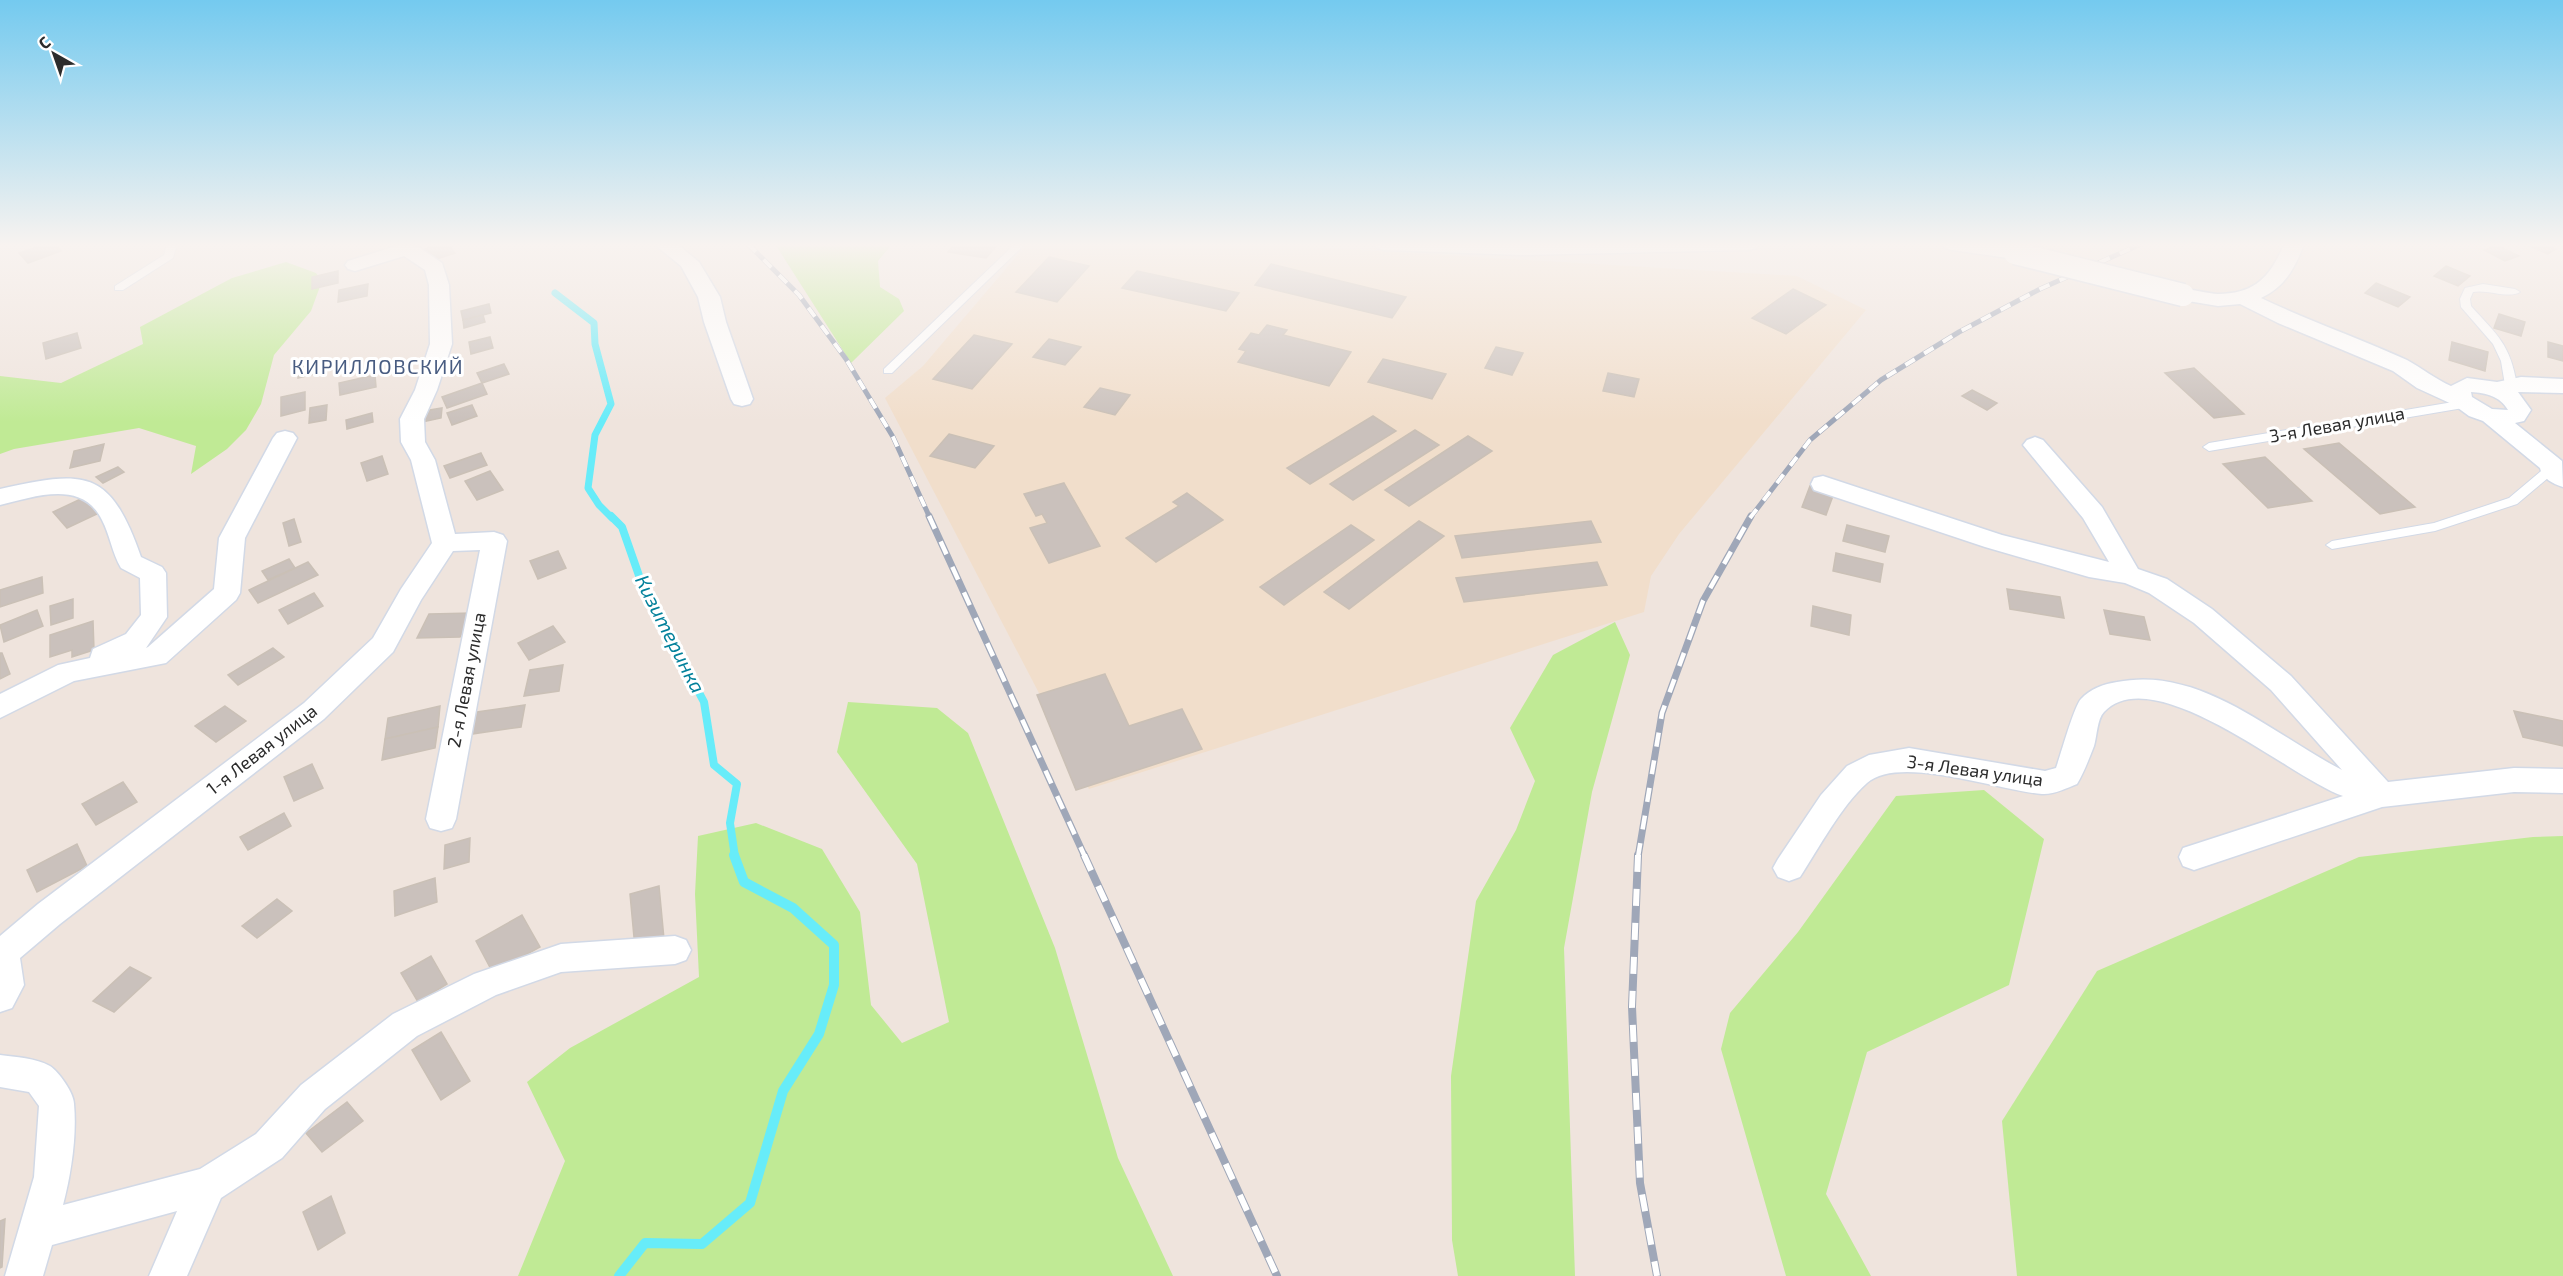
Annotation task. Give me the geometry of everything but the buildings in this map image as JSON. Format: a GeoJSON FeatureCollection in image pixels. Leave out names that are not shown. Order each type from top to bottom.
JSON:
{"type":"FeatureCollection","features":[{"type":"Feature","properties":{"kind":"street"},"geometry":{"type":"LineString","coordinates":[[440,304],[441,344],[426,390],[412,418],[413,442],[423,460],[445,543]]}},
{"type":"Feature","properties":{"kind":"street"},"geometry":{"type":"LineString","coordinates":[[710,304],[714,322],[742,399]]}},
{"type":"Feature","properties":{"kind":"street"},"geometry":{"type":"LineString","coordinates":[[2256,304],[2465,396],[2554,467],[2557,474]]}},
{"type":"Feature","properties":{"kind":"street"},"geometry":{"type":"LineString","coordinates":[[2465,396],[2480,385],[2505,388],[2539,384],[2563,386]]}},
{"type":"Feature","properties":{"kind":"street"},"geometry":{"type":"LineString","coordinates":[[2491,416],[2506,418],[2516,416],[2520,410],[2505,388]]}},
{"type":"Feature","properties":{"kind":"street"},"geometry":{"type":"LineString","coordinates":[[68,672],[156,656],[227,593],[232,538],[285,438]]}},
{"type":"Feature","properties":{"kind":"street"},"geometry":{"type":"LineString","coordinates":[[2035,445],[2093,513],[2129,575]]}},
{"type":"Feature","properties":{"kind":"street"},"geometry":{"type":"LineString","coordinates":[[0,497],[63,484],[91,490],[111,513],[130,562],[153,573],[154,617],[136,641],[0,707]]}},
{"type":"Feature","properties":{"kind":"street"},"geometry":{"type":"LineString","coordinates":[[1823,484],[1994,541],[2088,568],[2129,575],[2158,586],[2203,616],[2281,683],[2382,795]]}},
{"type":"Feature","properties":{"kind":"street","name":"2-я Левая улица"},"geometry":{"type":"LineString","coordinates":[[441,819],[494,541],[445,543]]}},
{"type":"Feature","properties":{"kind":"street","name":"1-я Левая улица"},"geometry":{"type":"LineString","coordinates":[[0,997],[7,985],[2,953],[49,914],[314,711],[383,645],[410,596],[445,543]]}},
{"type":"Feature","properties":{"kind":"street","name":"3-я Левая улица"},"geometry":{"type":"LineString","coordinates":[[1789,868],[1832,804],[1857,774],[1879,763],[1909,759],[2045,783],[2067,776],[2079,747],[2090,706],[2109,694],[2140,688],[2172,692],[2202,704],[2330,778],[2382,795]]}},
{"type":"Feature","properties":{"kind":"street","name":"3-я Левая улица"},"geometry":{"type":"LineString","coordinates":[[2194,856],[2382,795],[2514,780],[2563,781]]}},
{"type":"Feature","properties":{"kind":"street"},"geometry":{"type":"LineString","coordinates":[[39,1230],[208,1185],[269,1146],[313,1097],[405,1025],[486,984],[561,958],[675,950]]}},
{"type":"Feature","properties":{"kind":"street"},"geometry":{"type":"LineString","coordinates":[[0,1071],[39,1078],[57,1102],[52,1177],[39,1230],[24,1276]]}},
{"type":"Feature","properties":{"kind":"street"},"geometry":{"type":"LineString","coordinates":[[168,1276],[208,1185]]}},
{"type":"Feature","properties":{"kind":"lane"},"geometry":{"type":"LineString","coordinates":[[888,371],[958,304]]}},
{"type":"Feature","properties":{"kind":"lane"},"geometry":{"type":"LineString","coordinates":[[2466,304],[2466,307],[2498,343],[2507,361],[2505,388]]}},
{"type":"Feature","properties":{"kind":"lane","name":"3-я Левая улица"},"geometry":{"type":"LineString","coordinates":[[2209,447],[2465,396]]}},
{"type":"Feature","properties":{"kind":"lane"},"geometry":{"type":"LineString","coordinates":[[2332,545],[2434,527],[2513,501],[2557,474]]}},
{"type":"Feature","properties":{"kind":"shaded area"},"geometry":{"type":"Polygon","coordinates":[[[976,304],[1853,304],[1866,310],[1679,534],[1651,576],[1644,612],[1089,789],[885,398],[923,366],[976,304]]]}},
{"type":"Feature","properties":{"kind":"green space"},"geometry":{"type":"Polygon","coordinates":[[[184,304],[314,304],[311,311],[274,355],[261,404],[246,430],[227,449],[191,474],[196,446],[139,428],[14,449],[0,454],[0,376],[61,383],[143,344],[140,327],[184,304]]]}},
{"type":"Feature","properties":{"kind":"green space"},"geometry":{"type":"Polygon","coordinates":[[[813,304],[901,304],[904,311],[851,363],[813,304]]]}},
{"type":"Feature","properties":{"kind":"green space"},"geometry":{"type":"Polygon","coordinates":[[[1615,622],[1630,655],[1592,792],[1564,948],[1575,1276],[1458,1276],[1452,1240],[1451,1076],[1476,901],[1516,830],[1535,781],[1510,728],[1553,655],[1615,622]]]}},
{"type":"Feature","properties":{"kind":"green space"},"geometry":{"type":"Polygon","coordinates":[[[848,702],[937,708],[968,733],[1055,948],[1118,1158],[1173,1276],[518,1276],[565,1161],[527,1082],[570,1048],[699,977],[695,894],[698,836],[756,823],[822,849],[860,912],[871,1005],[902,1043],[949,1022],[917,864],[837,752],[848,702]]]}},
{"type":"Feature","properties":{"kind":"green space"},"geometry":{"type":"Polygon","coordinates":[[[1984,790],[2044,839],[2009,985],[1867,1052],[1826,1194],[1871,1276],[1786,1276],[1721,1049],[1730,1013],[1798,932],[1896,796],[1984,790]]]}},
{"type":"Feature","properties":{"kind":"green space"},"geometry":{"type":"Polygon","coordinates":[[[2563,836],[2563,1276],[2017,1276],[2002,1121],[2097,971],[2359,857],[2533,837],[2563,836]]]}},
{"type":"Feature","properties":{"kind":"waterway","name":"Кизитеринка"},"geometry":{"type":"LineString","coordinates":[[569,304],[594,323],[595,344],[611,404],[595,435],[588,488],[599,505],[612,518]]}},
{"type":"Feature","properties":{"kind":"waterway","name":"Кизитеринка"},"geometry":{"type":"LineString","coordinates":[[611,516],[622,527],[643,587],[704,702],[714,765],[737,784],[730,823],[735,857]]}},
{"type":"Feature","properties":{"kind":"waterway","name":"Кизитеринка"},"geometry":{"type":"LineString","coordinates":[[619,1276],[645,1243],[702,1244],[750,1203],[783,1091],[819,1034],[834,985],[834,945],[793,908],[744,882],[734,855]]}},
{"type":"Feature","properties":{"kind":"railway"},"geometry":{"type":"LineString","coordinates":[[805,304],[846,359],[893,437],[930,518]]}},
{"type":"Feature","properties":{"kind":"railway"},"geometry":{"type":"LineString","coordinates":[[1750,518],[1810,440],[1881,380],[1959,332],[2013,304]]}},
{"type":"Feature","properties":{"kind":"railway"},"geometry":{"type":"LineString","coordinates":[[929,516],[1085,857]]}},
{"type":"Feature","properties":{"kind":"railway"},"geometry":{"type":"LineString","coordinates":[[1638,857],[1662,713],[1703,601],[1751,516]]}},
{"type":"Feature","properties":{"kind":"railway"},"geometry":{"type":"LineString","coordinates":[[1084,855],[1277,1276]]}},
{"type":"Feature","properties":{"kind":"railway"},"geometry":{"type":"LineString","coordinates":[[1638,855],[1632,1007],[1640,1183],[1657,1276]]}},
{"type":"Feature","properties":{"kind":"district","name":"КИРИЛЛОВСКИЙ"},"geometry":{"type":"Point","coordinates":[378,367]}}]}
